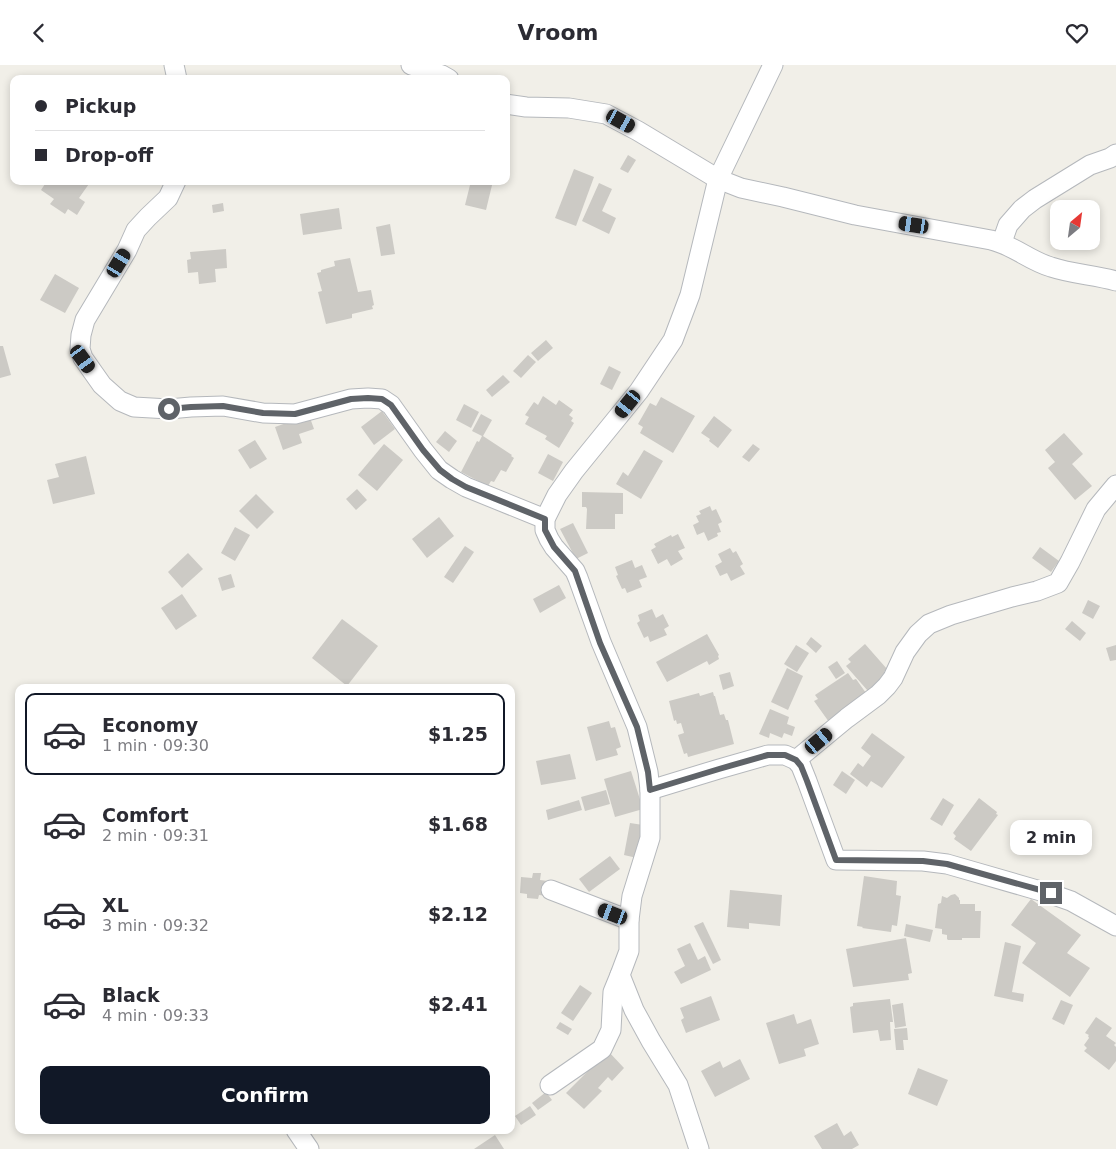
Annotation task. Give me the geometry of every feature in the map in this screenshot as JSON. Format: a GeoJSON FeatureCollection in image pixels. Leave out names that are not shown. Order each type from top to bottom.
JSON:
{"type":"FeatureCollection","features":[{"type":"Feature","properties":{"kind":"street"},"geometry":{"type":"LineString","coordinates":[[412,65],[442,75]]}},
{"type":"Feature","properties":{"kind":"street"},"geometry":{"type":"LineString","coordinates":[[550,1085],[602,1049],[610,1030],[612,992],[629,951],[629,921],[632,896],[650,839],[650,790],[648,772],[637,727],[600,643],[575,571],[554,547],[545,530],[545,519],[557,495],[574,471],[639,391],[673,340],[690,295],[718,179],[774,65]]}},
{"type":"Feature","properties":{"kind":"street"},"geometry":{"type":"LineString","coordinates":[[510,105],[569,108],[606,114],[718,179],[741,188],[855,215],[1002,243],[1053,268],[1116,281]]}},
{"type":"Feature","properties":{"kind":"street"},"geometry":{"type":"LineString","coordinates":[[1002,243],[1008,225],[1022,209],[1090,165],[1116,154]]}},
{"type":"Feature","properties":{"kind":"street"},"geometry":{"type":"LineString","coordinates":[[174,185],[168,198],[136,230],[127,250],[85,320],[80,349],[83,359],[102,385],[120,401],[134,407],[169,409],[223,406],[263,413],[295,414],[351,399],[382,399],[391,405],[423,450],[440,470],[452,479],[466,487],[545,519]]}},
{"type":"Feature","properties":{"kind":"street"},"geometry":{"type":"LineString","coordinates":[[796,760],[887,686],[893,678],[905,652],[918,633],[929,625],[951,615],[1037,591],[1058,583],[1096,509],[1116,485]]}},
{"type":"Feature","properties":{"kind":"street"},"geometry":{"type":"LineString","coordinates":[[650,790],[768,755],[785,755],[796,760],[801,766],[836,860],[923,861],[947,864],[1051,893],[1071,901],[1116,926]]}},
{"type":"Feature","properties":{"kind":"street"},"geometry":{"type":"LineString","coordinates":[[551,890],[629,921]]}},
{"type":"Feature","properties":{"kind":"street"},"geometry":{"type":"LineString","coordinates":[[620,975],[634,1010],[678,1085],[699,1149]]}},
{"type":"Feature","properties":{"kind":"street"},"geometry":{"type":"LineString","coordinates":[[299,1134],[309,1149]]}},
{"type":"Feature","properties":{"kind":"building"},"geometry":{"type":"Polygon","coordinates":[[[628,155],[636,160],[628,173],[620,169],[628,155]]]}},
{"type":"Feature","properties":{"kind":"building"},"geometry":{"type":"Polygon","coordinates":[[[574,169],[594,177],[576,226],[555,218],[574,169]]]}},
{"type":"Feature","properties":{"kind":"building"},"geometry":{"type":"Polygon","coordinates":[[[599,183],[612,189],[602,211],[616,218],[609,234],[582,221],[599,183]]]}},
{"type":"Feature","properties":{"kind":"building"},"geometry":{"type":"Polygon","coordinates":[[[44,185],[88,185],[79,198],[85,202],[77,215],[68,209],[65,214],[50,204],[54,199],[41,190],[44,185]]]}},
{"type":"Feature","properties":{"kind":"building"},"geometry":{"type":"Polygon","coordinates":[[[470,185],[492,185],[486,210],[465,205],[470,185]]]}},
{"type":"Feature","properties":{"kind":"building"},"geometry":{"type":"Polygon","coordinates":[[[223,203],[224,211],[213,213],[212,205],[223,203]]]}},
{"type":"Feature","properties":{"kind":"building"},"geometry":{"type":"Polygon","coordinates":[[[339,208],[342,229],[303,235],[300,214],[339,208]]]}},
{"type":"Feature","properties":{"kind":"building"},"geometry":{"type":"Polygon","coordinates":[[[390,224],[395,254],[381,256],[376,227],[390,224]]]}},
{"type":"Feature","properties":{"kind":"building"},"geometry":{"type":"Polygon","coordinates":[[[226,249],[227,268],[215,269],[216,282],[199,284],[198,272],[188,273],[187,260],[191,259],[190,252],[226,249]]]}},
{"type":"Feature","properties":{"kind":"building"},"geometry":{"type":"Polygon","coordinates":[[[350,258],[358,292],[371,290],[373,309],[352,314],[352,318],[326,324],[318,292],[322,291],[317,273],[335,266],[334,261],[350,258]]]}},
{"type":"Feature","properties":{"kind":"building"},"geometry":{"type":"Polygon","coordinates":[[[55,274],[79,288],[65,313],[40,300],[55,274]]]}},
{"type":"Feature","properties":{"kind":"building"},"geometry":{"type":"Polygon","coordinates":[[[546,340],[553,348],[538,361],[531,353],[546,340]]]}},
{"type":"Feature","properties":{"kind":"building"},"geometry":{"type":"Polygon","coordinates":[[[0,346],[3,346],[11,375],[0,378],[0,346]]]}},
{"type":"Feature","properties":{"kind":"building"},"geometry":{"type":"Polygon","coordinates":[[[528,355],[536,362],[521,378],[513,371],[528,355]]]}},
{"type":"Feature","properties":{"kind":"building"},"geometry":{"type":"Polygon","coordinates":[[[609,366],[621,372],[612,390],[600,384],[609,366]]]}},
{"type":"Feature","properties":{"kind":"building"},"geometry":{"type":"Polygon","coordinates":[[[503,375],[510,382],[492,397],[486,390],[503,375]]]}},
{"type":"Feature","properties":{"kind":"building"},"geometry":{"type":"Polygon","coordinates":[[[543,396],[556,405],[559,400],[573,410],[569,415],[573,418],[571,421],[574,423],[559,448],[545,439],[547,436],[525,424],[529,417],[525,415],[534,402],[538,405],[543,396]]]}},
{"type":"Feature","properties":{"kind":"building"},"geometry":{"type":"Polygon","coordinates":[[[661,397],[695,416],[673,453],[640,433],[643,427],[638,424],[650,403],[656,406],[661,397]]]}},
{"type":"Feature","properties":{"kind":"building"},"geometry":{"type":"Polygon","coordinates":[[[464,404],[479,412],[471,428],[456,420],[464,404]]]}},
{"type":"Feature","properties":{"kind":"building"},"geometry":{"type":"Polygon","coordinates":[[[382,411],[395,429],[374,445],[361,427],[382,411]]]}},
{"type":"Feature","properties":{"kind":"building"},"geometry":{"type":"Polygon","coordinates":[[[481,414],[492,420],[483,436],[514,458],[506,472],[501,470],[494,482],[491,481],[488,486],[461,472],[477,441],[479,442],[482,436],[472,431],[481,414]]]}},
{"type":"Feature","properties":{"kind":"building"},"geometry":{"type":"Polygon","coordinates":[[[309,415],[314,429],[299,434],[302,443],[283,450],[275,427],[309,415]]]}},
{"type":"Feature","properties":{"kind":"building"},"geometry":{"type":"Polygon","coordinates":[[[714,416],[732,430],[718,448],[701,433],[714,416]]]}},
{"type":"Feature","properties":{"kind":"building"},"geometry":{"type":"Polygon","coordinates":[[[445,431],[457,441],[449,452],[436,442],[445,431]]]}},
{"type":"Feature","properties":{"kind":"building"},"geometry":{"type":"Polygon","coordinates":[[[1064,433],[1083,454],[1072,464],[1092,486],[1075,500],[1048,468],[1055,462],[1045,450],[1064,433]]]}},
{"type":"Feature","properties":{"kind":"building"},"geometry":{"type":"Polygon","coordinates":[[[255,440],[267,459],[250,469],[238,450],[255,440]]]}},
{"type":"Feature","properties":{"kind":"building"},"geometry":{"type":"Polygon","coordinates":[[[384,444],[403,460],[377,491],[358,475],[384,444]]]}},
{"type":"Feature","properties":{"kind":"building"},"geometry":{"type":"Polygon","coordinates":[[[753,444],[760,449],[749,462],[742,457],[753,444]]]}},
{"type":"Feature","properties":{"kind":"building"},"geometry":{"type":"Polygon","coordinates":[[[644,450],[663,461],[641,499],[616,484],[623,472],[628,476],[644,450]]]}},
{"type":"Feature","properties":{"kind":"building"},"geometry":{"type":"Polygon","coordinates":[[[548,454],[563,462],[553,481],[538,473],[548,454]]]}},
{"type":"Feature","properties":{"kind":"building"},"geometry":{"type":"Polygon","coordinates":[[[86,456],[95,494],[53,504],[47,480],[59,477],[55,464],[86,456]]]}},
{"type":"Feature","properties":{"kind":"building"},"geometry":{"type":"Polygon","coordinates":[[[357,489],[367,500],[356,510],[346,499],[357,489]]]}},
{"type":"Feature","properties":{"kind":"building"},"geometry":{"type":"Polygon","coordinates":[[[582,492],[623,493],[623,514],[615,514],[615,529],[586,529],[587,509],[582,507],[582,492]]]}},
{"type":"Feature","properties":{"kind":"building"},"geometry":{"type":"Polygon","coordinates":[[[256,494],[274,512],[257,529],[239,511],[256,494]]]}},
{"type":"Feature","properties":{"kind":"building"},"geometry":{"type":"Polygon","coordinates":[[[710,506],[712,511],[716,509],[722,522],[718,524],[721,532],[717,533],[718,536],[708,541],[704,532],[697,535],[693,525],[699,522],[696,516],[701,514],[699,511],[710,506]]]}},
{"type":"Feature","properties":{"kind":"building"},"geometry":{"type":"Polygon","coordinates":[[[439,517],[454,536],[427,558],[412,539],[439,517]]]}},
{"type":"Feature","properties":{"kind":"building"},"geometry":{"type":"Polygon","coordinates":[[[573,523],[588,553],[576,559],[560,529],[573,523]]]}},
{"type":"Feature","properties":{"kind":"building"},"geometry":{"type":"Polygon","coordinates":[[[235,527],[250,535],[235,561],[221,553],[235,527]]]}},
{"type":"Feature","properties":{"kind":"building"},"geometry":{"type":"Polygon","coordinates":[[[678,534],[685,548],[678,551],[683,559],[671,566],[667,559],[658,564],[651,550],[656,547],[654,544],[671,535],[672,537],[678,534]]]}},
{"type":"Feature","properties":{"kind":"building"},"geometry":{"type":"Polygon","coordinates":[[[465,546],[474,552],[453,583],[444,577],[465,546]]]}},
{"type":"Feature","properties":{"kind":"building"},"geometry":{"type":"Polygon","coordinates":[[[1040,547],[1059,561],[1051,572],[1032,558],[1040,547]]]}},
{"type":"Feature","properties":{"kind":"building"},"geometry":{"type":"Polygon","coordinates":[[[730,548],[733,553],[736,551],[743,564],[740,566],[745,574],[731,581],[727,573],[720,576],[715,566],[722,562],[718,554],[730,548]]]}},
{"type":"Feature","properties":{"kind":"building"},"geometry":{"type":"Polygon","coordinates":[[[188,553],[203,569],[182,588],[168,572],[188,553]]]}},
{"type":"Feature","properties":{"kind":"building"},"geometry":{"type":"Polygon","coordinates":[[[632,560],[635,568],[642,565],[647,577],[639,580],[642,587],[627,593],[625,588],[622,589],[616,576],[618,575],[615,567],[632,560]]]}},
{"type":"Feature","properties":{"kind":"building"},"geometry":{"type":"Polygon","coordinates":[[[231,574],[235,587],[222,591],[218,578],[231,574]]]}},
{"type":"Feature","properties":{"kind":"building"},"geometry":{"type":"Polygon","coordinates":[[[559,585],[566,598],[540,613],[533,599],[559,585]]]}},
{"type":"Feature","properties":{"kind":"building"},"geometry":{"type":"Polygon","coordinates":[[[182,594],[197,616],[176,630],[161,608],[182,594]]]}},
{"type":"Feature","properties":{"kind":"building"},"geometry":{"type":"Polygon","coordinates":[[[1088,600],[1100,606],[1093,619],[1082,613],[1088,600]]]}},
{"type":"Feature","properties":{"kind":"building"},"geometry":{"type":"Polygon","coordinates":[[[652,609],[656,618],[663,614],[669,626],[664,629],[667,635],[650,642],[648,636],[644,638],[637,623],[640,621],[638,615],[652,609]]]}},
{"type":"Feature","properties":{"kind":"building"},"geometry":{"type":"Polygon","coordinates":[[[342,619],[378,646],[349,684],[344,684],[312,658],[342,619]]]}},
{"type":"Feature","properties":{"kind":"building"},"geometry":{"type":"Polygon","coordinates":[[[1072,621],[1086,633],[1080,641],[1065,629],[1072,621]]]}},
{"type":"Feature","properties":{"kind":"building"},"geometry":{"type":"Polygon","coordinates":[[[707,634],[719,655],[719,659],[709,665],[707,661],[667,682],[656,662],[707,634]]]}},
{"type":"Feature","properties":{"kind":"building"},"geometry":{"type":"Polygon","coordinates":[[[811,637],[822,646],[816,653],[806,644],[811,637]]]}},
{"type":"Feature","properties":{"kind":"building"},"geometry":{"type":"Polygon","coordinates":[[[865,644],[887,669],[884,672],[886,675],[868,691],[846,666],[851,662],[848,659],[865,644]]]}},
{"type":"Feature","properties":{"kind":"building"},"geometry":{"type":"Polygon","coordinates":[[[796,645],[809,653],[797,672],[784,664],[796,645]]]}},
{"type":"Feature","properties":{"kind":"building"},"geometry":{"type":"Polygon","coordinates":[[[1116,645],[1116,660],[1110,661],[1106,648],[1116,645]]]}},
{"type":"Feature","properties":{"kind":"building"},"geometry":{"type":"Polygon","coordinates":[[[837,661],[845,673],[836,679],[828,667],[837,661]]]}},
{"type":"Feature","properties":{"kind":"building"},"geometry":{"type":"Polygon","coordinates":[[[787,668],[803,676],[788,710],[771,702],[787,668]]]}},
{"type":"Feature","properties":{"kind":"building"},"geometry":{"type":"Polygon","coordinates":[[[730,672],[734,686],[723,690],[719,675],[730,672]]]}},
{"type":"Feature","properties":{"kind":"building"},"geometry":{"type":"Polygon","coordinates":[[[848,673],[853,680],[856,679],[866,693],[860,697],[862,699],[829,722],[814,701],[818,699],[815,695],[848,673]]]}},
{"type":"Feature","properties":{"kind":"building"},"geometry":{"type":"Polygon","coordinates":[[[713,692],[720,715],[724,714],[726,720],[728,720],[734,744],[688,757],[687,753],[684,754],[678,735],[684,733],[681,723],[677,724],[676,720],[674,721],[669,701],[699,693],[700,696],[713,692]]]}},
{"type":"Feature","properties":{"kind":"building"},"geometry":{"type":"Polygon","coordinates":[[[770,709],[789,717],[787,724],[795,727],[792,736],[784,733],[782,738],[770,733],[769,738],[759,734],[770,709]]]}},
{"type":"Feature","properties":{"kind":"building"},"geometry":{"type":"Polygon","coordinates":[[[609,721],[611,728],[615,727],[621,747],[616,749],[618,755],[596,761],[587,727],[609,721]]]}},
{"type":"Feature","properties":{"kind":"building"},"geometry":{"type":"Polygon","coordinates":[[[872,733],[905,757],[882,788],[871,781],[867,787],[850,774],[858,763],[863,767],[871,756],[861,748],[872,733]]]}},
{"type":"Feature","properties":{"kind":"building"},"geometry":{"type":"Polygon","coordinates":[[[570,754],[576,779],[541,785],[536,761],[570,754]]]}},
{"type":"Feature","properties":{"kind":"building"},"geometry":{"type":"Polygon","coordinates":[[[631,771],[643,809],[615,817],[604,779],[631,771]]]}},
{"type":"Feature","properties":{"kind":"building"},"geometry":{"type":"Polygon","coordinates":[[[842,771],[855,780],[846,794],[833,785],[842,771]]]}},
{"type":"Feature","properties":{"kind":"building"},"geometry":{"type":"Polygon","coordinates":[[[606,790],[610,804],[585,811],[581,797],[606,790]]]}},
{"type":"Feature","properties":{"kind":"building"},"geometry":{"type":"Polygon","coordinates":[[[943,798],[954,805],[942,826],[930,819],[943,798]]]}},
{"type":"Feature","properties":{"kind":"building"},"geometry":{"type":"Polygon","coordinates":[[[979,798],[997,812],[996,814],[998,815],[971,851],[954,839],[956,836],[953,833],[979,798]]]}},
{"type":"Feature","properties":{"kind":"building"},"geometry":{"type":"Polygon","coordinates":[[[579,800],[582,810],[548,820],[546,810],[579,800]]]}},
{"type":"Feature","properties":{"kind":"building"},"geometry":{"type":"Polygon","coordinates":[[[630,823],[643,825],[637,858],[624,855],[630,823]]]}},
{"type":"Feature","properties":{"kind":"building"},"geometry":{"type":"Polygon","coordinates":[[[610,856],[620,869],[589,892],[579,879],[610,856]]]}},
{"type":"Feature","properties":{"kind":"building"},"geometry":{"type":"Polygon","coordinates":[[[533,873],[541,873],[540,880],[548,881],[547,896],[539,895],[538,899],[527,898],[527,894],[520,893],[521,877],[532,878],[533,873]]]}},
{"type":"Feature","properties":{"kind":"building"},"geometry":{"type":"Polygon","coordinates":[[[864,876],[897,881],[896,895],[901,896],[897,926],[892,925],[891,932],[857,926],[864,876]]]}},
{"type":"Feature","properties":{"kind":"building"},"geometry":{"type":"Polygon","coordinates":[[[730,890],[782,895],[780,926],[749,923],[749,929],[727,927],[730,890]]]}},
{"type":"Feature","properties":{"kind":"building"},"geometry":{"type":"Polygon","coordinates":[[[955,894],[960,900],[960,904],[975,904],[975,911],[981,911],[980,938],[948,940],[947,935],[942,934],[942,929],[935,928],[938,904],[941,903],[942,896],[947,898],[955,894]]]}},
{"type":"Feature","properties":{"kind":"building"},"geometry":{"type":"Polygon","coordinates":[[[1031,899],[1081,935],[1067,953],[1090,968],[1070,997],[1022,963],[1036,943],[1011,925],[1031,899]]]}},
{"type":"Feature","properties":{"kind":"building"},"geometry":{"type":"Polygon","coordinates":[[[703,922],[721,960],[713,964],[694,926],[703,922]]]}},
{"type":"Feature","properties":{"kind":"building"},"geometry":{"type":"Polygon","coordinates":[[[906,924],[933,930],[930,942],[904,936],[906,924]]]}},
{"type":"Feature","properties":{"kind":"building"},"geometry":{"type":"Polygon","coordinates":[[[906,938],[912,973],[908,974],[909,980],[853,987],[846,949],[906,938]]]}},
{"type":"Feature","properties":{"kind":"building"},"geometry":{"type":"Polygon","coordinates":[[[1005,942],[1021,946],[1012,992],[1024,994],[1023,1002],[994,996],[1005,942]]]}},
{"type":"Feature","properties":{"kind":"building"},"geometry":{"type":"Polygon","coordinates":[[[690,943],[698,960],[705,956],[711,970],[681,984],[674,972],[685,966],[677,949],[690,943]]]}},
{"type":"Feature","properties":{"kind":"building"},"geometry":{"type":"Polygon","coordinates":[[[580,985],[592,993],[573,1021],[561,1013],[580,985]]]}},
{"type":"Feature","properties":{"kind":"building"},"geometry":{"type":"Polygon","coordinates":[[[711,996],[720,1020],[686,1033],[681,1020],[684,1018],[680,1008],[711,996]]]}},
{"type":"Feature","properties":{"kind":"building"},"geometry":{"type":"Polygon","coordinates":[[[890,999],[893,1022],[890,1022],[891,1040],[880,1041],[878,1030],[853,1033],[850,1007],[853,1006],[853,1003],[890,999]]]}},
{"type":"Feature","properties":{"kind":"building"},"geometry":{"type":"Polygon","coordinates":[[[1061,1000],[1073,1005],[1064,1025],[1052,1019],[1061,1000]]]}},
{"type":"Feature","properties":{"kind":"building"},"geometry":{"type":"Polygon","coordinates":[[[903,1003],[906,1026],[895,1028],[892,1005],[903,1003]]]}},
{"type":"Feature","properties":{"kind":"building"},"geometry":{"type":"Polygon","coordinates":[[[794,1014],[797,1024],[811,1019],[819,1044],[804,1049],[806,1056],[779,1064],[766,1023],[794,1014]]]}},
{"type":"Feature","properties":{"kind":"building"},"geometry":{"type":"Polygon","coordinates":[[[1096,1017],[1112,1028],[1106,1036],[1116,1043],[1114,1045],[1116,1047],[1116,1061],[1109,1070],[1084,1051],[1087,1048],[1084,1045],[1089,1038],[1089,1035],[1085,1033],[1096,1017]]]}},
{"type":"Feature","properties":{"kind":"building"},"geometry":{"type":"Polygon","coordinates":[[[560,1022],[572,1029],[568,1035],[556,1028],[560,1022]]]}},
{"type":"Feature","properties":{"kind":"building"},"geometry":{"type":"Polygon","coordinates":[[[907,1028],[908,1040],[903,1040],[904,1050],[896,1050],[894,1029],[907,1028]]]}},
{"type":"Feature","properties":{"kind":"building"},"geometry":{"type":"Polygon","coordinates":[[[608,1051],[624,1068],[612,1081],[608,1077],[598,1088],[602,1091],[584,1109],[566,1093],[608,1051]]]}},
{"type":"Feature","properties":{"kind":"building"},"geometry":{"type":"Polygon","coordinates":[[[740,1059],[750,1079],[715,1097],[701,1071],[720,1061],[723,1068],[740,1059]]]}},
{"type":"Feature","properties":{"kind":"building"},"geometry":{"type":"Polygon","coordinates":[[[918,1068],[948,1080],[937,1106],[908,1094],[918,1068]]]}},
{"type":"Feature","properties":{"kind":"building"},"geometry":{"type":"Polygon","coordinates":[[[546,1092],[552,1100],[538,1110],[532,1103],[546,1092]]]}},
{"type":"Feature","properties":{"kind":"building"},"geometry":{"type":"Polygon","coordinates":[[[530,1106],[536,1115],[521,1125],[515,1116],[530,1106]]]}},
{"type":"Feature","properties":{"kind":"building"},"geometry":{"type":"Polygon","coordinates":[[[837,1123],[844,1136],[851,1131],[859,1145],[852,1149],[822,1149],[814,1136],[837,1123]]]}},
{"type":"Feature","properties":{"kind":"building"},"geometry":{"type":"Polygon","coordinates":[[[495,1135],[504,1149],[474,1149],[495,1135]]]}},
{"type":"Feature","properties":{"kind":"route"},"geometry":{"type":"LineString","coordinates":[[169,409],[223,406],[263,413],[295,414],[351,399],[382,399],[391,405],[400,416],[423,450],[440,470],[452,479],[466,487],[545,519],[545,530],[554,547],[575,571],[600,643],[637,727],[648,772],[650,790],[768,755],[785,755],[796,760],[801,766],[836,860],[923,861],[947,864],[1051,893]]}}]}
